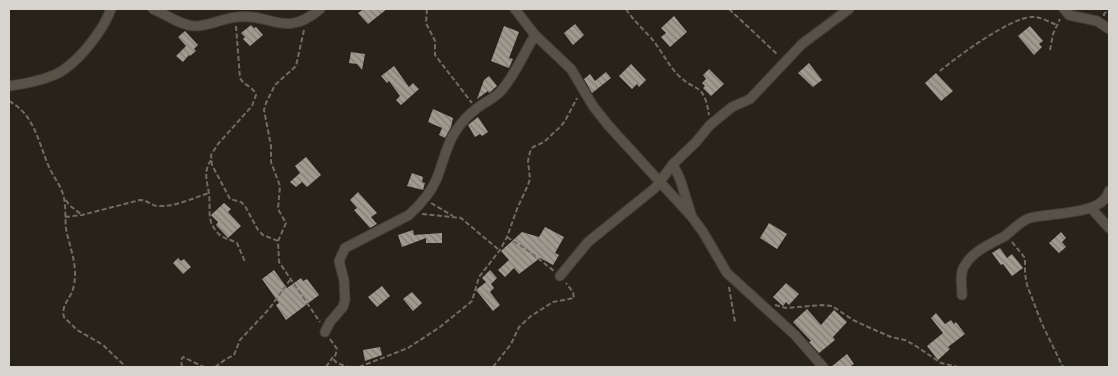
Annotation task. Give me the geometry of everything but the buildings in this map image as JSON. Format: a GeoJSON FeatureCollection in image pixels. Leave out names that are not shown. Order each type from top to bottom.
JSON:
{"type":"FeatureCollection","features":[{"type":"Feature","properties":{"kind":"street"},"geometry":{"type":"LineString","coordinates":[[153,9],[194,26],[235,17],[249,16],[284,24],[294,24],[320,9]]}},
{"type":"Feature","properties":{"kind":"street"},"geometry":{"type":"LineString","coordinates":[[515,9],[535,35],[570,69],[608,125],[692,217],[727,272],[795,335],[824,367]]}},
{"type":"Feature","properties":{"kind":"street"},"geometry":{"type":"LineString","coordinates":[[560,276],[588,242],[648,195],[661,182],[673,164],[696,142],[710,125],[732,107],[750,99],[802,44],[849,9]]}},
{"type":"Feature","properties":{"kind":"street"},"geometry":{"type":"LineString","coordinates":[[9,86],[54,75],[63,70],[87,48],[113,10]]}},
{"type":"Feature","properties":{"kind":"street"},"geometry":{"type":"LineString","coordinates":[[1064,10],[1069,15],[1097,21],[1109,29]]}},
{"type":"Feature","properties":{"kind":"street"},"geometry":{"type":"LineString","coordinates":[[325,332],[346,300],[344,280],[339,261],[345,248],[409,215],[424,199],[438,177],[446,150],[454,133],[461,123],[476,109],[492,99],[501,90],[535,35]]}},
{"type":"Feature","properties":{"kind":"street"},"geometry":{"type":"LineString","coordinates":[[673,164],[680,179],[692,217]]}},
{"type":"Feature","properties":{"kind":"street"},"geometry":{"type":"LineString","coordinates":[[962,295],[964,266],[984,246],[1029,218],[1092,208],[1107,198],[1109,191]]}},
{"type":"Feature","properties":{"kind":"street"},"geometry":{"type":"LineString","coordinates":[[1092,208],[1109,228]]}},
{"type":"Feature","properties":{"kind":"path"},"geometry":{"type":"LineString","coordinates":[[427,9],[426,23],[435,41],[435,55],[476,109]]}},
{"type":"Feature","properties":{"kind":"path"},"geometry":{"type":"LineString","coordinates":[[626,9],[678,76],[695,86],[704,95],[710,125]]}},
{"type":"Feature","properties":{"kind":"path"},"geometry":{"type":"LineString","coordinates":[[728,9],[785,62]]}},
{"type":"Feature","properties":{"kind":"path"},"geometry":{"type":"LineString","coordinates":[[1050,50],[1057,24],[1064,10]]}},
{"type":"Feature","properties":{"kind":"path"},"geometry":{"type":"LineString","coordinates":[[235,17],[240,78],[242,82],[251,87],[256,95],[252,106],[213,150],[205,173],[209,193],[211,224],[219,234],[237,243],[245,262]]}},
{"type":"Feature","properties":{"kind":"path"},"geometry":{"type":"LineString","coordinates":[[940,71],[960,54],[1025,18],[1035,17],[1057,24]]}},
{"type":"Feature","properties":{"kind":"path"},"geometry":{"type":"LineString","coordinates":[[305,19],[302,44],[296,66],[275,85],[264,110],[271,146],[271,162],[280,186],[278,209],[286,223],[278,241],[279,262],[336,346],[337,351],[326,367]]}},
{"type":"Feature","properties":{"kind":"path"},"geometry":{"type":"LineString","coordinates":[[359,367],[408,348],[472,301],[479,277],[500,250],[507,237],[516,208],[530,179],[528,161],[530,152],[534,147],[549,139],[566,121],[582,88]]}},
{"type":"Feature","properties":{"kind":"path"},"geometry":{"type":"LineString","coordinates":[[9,101],[24,112],[31,121],[48,167],[64,198],[82,215]]}},
{"type":"Feature","properties":{"kind":"path"},"geometry":{"type":"LineString","coordinates":[[211,160],[214,170],[223,183],[230,199],[245,206],[258,230],[263,235],[278,241]]}},
{"type":"Feature","properties":{"kind":"path"},"geometry":{"type":"LineString","coordinates":[[65,217],[82,215],[140,200],[147,201],[156,206],[164,206],[180,203],[209,193]]}},
{"type":"Feature","properties":{"kind":"path"},"geometry":{"type":"LineString","coordinates":[[64,198],[65,217],[74,258],[75,278],[72,292],[62,314],[78,330],[103,345],[126,367]]}},
{"type":"Feature","properties":{"kind":"path"},"geometry":{"type":"LineString","coordinates":[[424,199],[461,218],[500,250]]}},
{"type":"Feature","properties":{"kind":"path"},"geometry":{"type":"LineString","coordinates":[[409,215],[431,214],[447,218],[455,216]]}},
{"type":"Feature","properties":{"kind":"path"},"geometry":{"type":"LineString","coordinates":[[1006,234],[1025,258],[1024,274],[1027,285],[1042,324],[1063,367]]}},
{"type":"Feature","properties":{"kind":"path"},"geometry":{"type":"LineString","coordinates":[[493,367],[511,344],[519,327],[531,316],[553,302],[574,298],[573,292],[560,276],[530,252],[507,237]]}},
{"type":"Feature","properties":{"kind":"path"},"geometry":{"type":"LineString","coordinates":[[727,272],[735,322]]}},
{"type":"Feature","properties":{"kind":"path"},"geometry":{"type":"LineString","coordinates":[[215,367],[234,355],[240,340],[269,309],[291,280]]}},
{"type":"Feature","properties":{"kind":"path"},"geometry":{"type":"LineString","coordinates":[[758,302],[786,308],[832,306],[860,323],[916,346],[941,363],[958,367]]}},
{"type":"Feature","properties":{"kind":"path"},"geometry":{"type":"LineString","coordinates":[[182,367],[181,360],[183,357],[204,367]]}},
{"type":"Feature","properties":{"kind":"path"},"geometry":{"type":"LineString","coordinates":[[334,357],[337,363],[348,367]]}}]}
